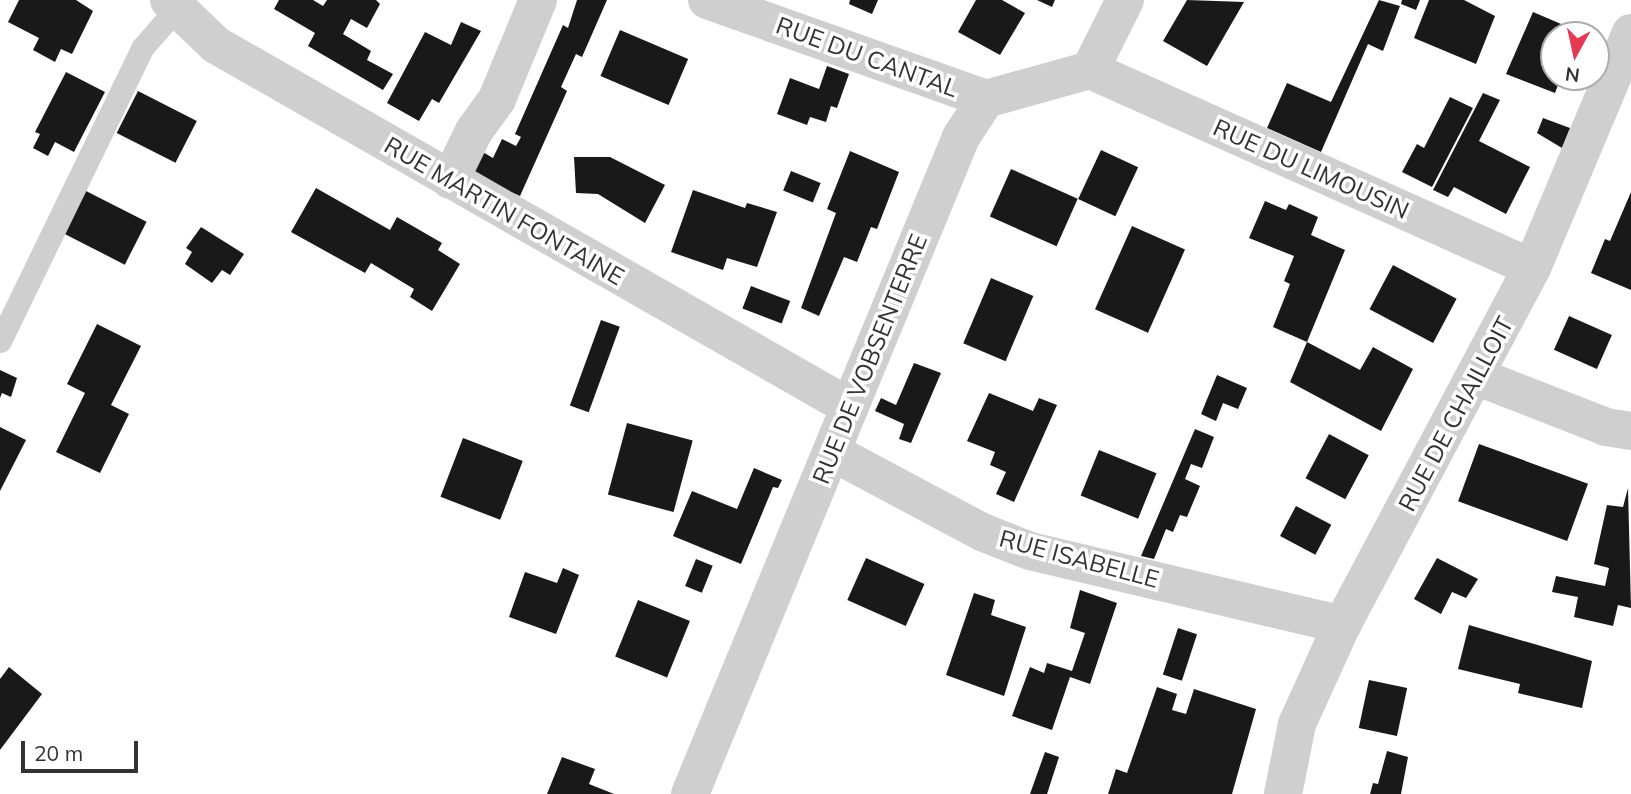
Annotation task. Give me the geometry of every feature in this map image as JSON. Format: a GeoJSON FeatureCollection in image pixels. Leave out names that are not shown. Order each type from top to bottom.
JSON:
{"type":"FeatureCollection","features":[{"type":"Feature","properties":{"kind":"street"},"geometry":{"type":"LineString","coordinates":[[450,180],[474,131],[497,99],[538,0]]}},
{"type":"Feature","properties":{"kind":"street","name":"RUE DU CANTAL"},"geometry":{"type":"LineString","coordinates":[[707,0],[986,99]]}},
{"type":"Feature","properties":{"kind":"street"},"geometry":{"type":"LineString","coordinates":[[986,99],[1090,70],[1125,0]]}},
{"type":"Feature","properties":{"kind":"street","name":"RUE MARTIN FONTAINE"},"geometry":{"type":"LineString","coordinates":[[173,4],[216,45],[850,407]]}},
{"type":"Feature","properties":{"kind":"street","name":"RUE DE CHAILLOIT"},"geometry":{"type":"LineString","coordinates":[[1283,794],[1297,723],[1342,625],[1478,377],[1532,268],[1631,33]]}},
{"type":"Feature","properties":{"kind":"street","name":"RUE DU LIMOUSIN"},"geometry":{"type":"LineString","coordinates":[[1090,70],[1532,268]]}},
{"type":"Feature","properties":{"kind":"street","name":"RUE DE VOBSENTERRE"},"geometry":{"type":"LineString","coordinates":[[690,794],[961,137],[986,99]]}},
{"type":"Feature","properties":{"kind":"street"},"geometry":{"type":"LineString","coordinates":[[1478,377],[1606,427],[1631,431]]}},
{"type":"Feature","properties":{"kind":"street","name":"RUE ISABELLE"},"geometry":{"type":"LineString","coordinates":[[832,452],[982,532],[1030,551],[1342,625]]}},
{"type":"Feature","properties":{"kind":"lane"},"geometry":{"type":"LineString","coordinates":[[0,341],[142,48],[173,4]]}},
{"type":"Feature","properties":{"kind":"building"},"geometry":{"type":"Polygon","coordinates":[[[19,0],[76,0],[93,11],[72,54],[61,49],[55,62],[33,50],[39,38],[8,22],[19,0]]]}},
{"type":"Feature","properties":{"kind":"building"},"geometry":{"type":"Polygon","coordinates":[[[279,0],[313,0],[323,6],[327,0],[376,0],[380,4],[367,28],[351,19],[343,34],[371,51],[367,60],[393,74],[383,90],[308,46],[315,33],[274,9],[279,0]]]}},
{"type":"Feature","properties":{"kind":"building"},"geometry":{"type":"Polygon","coordinates":[[[577,0],[607,0],[582,57],[576,54],[561,87],[567,91],[520,196],[470,174],[481,151],[493,158],[502,139],[516,146],[521,137],[515,134],[563,25],[568,28],[577,0]]]}},
{"type":"Feature","properties":{"kind":"building"},"geometry":{"type":"Polygon","coordinates":[[[850,0],[878,0],[872,14],[849,4],[850,0]]]}},
{"type":"Feature","properties":{"kind":"building"},"geometry":{"type":"Polygon","coordinates":[[[976,0],[1002,0],[1025,13],[1000,55],[958,32],[976,0]]]}},
{"type":"Feature","properties":{"kind":"building"},"geometry":{"type":"Polygon","coordinates":[[[1037,0],[1055,0],[1052,7],[1037,0]]]}},
{"type":"Feature","properties":{"kind":"building"},"geometry":{"type":"Polygon","coordinates":[[[1187,0],[1244,2],[1207,66],[1163,41],[1187,0]]]}},
{"type":"Feature","properties":{"kind":"building"},"geometry":{"type":"Polygon","coordinates":[[[1379,0],[1400,6],[1383,51],[1368,44],[1321,152],[1267,128],[1287,83],[1331,102],[1379,0]]]}},
{"type":"Feature","properties":{"kind":"building"},"geometry":{"type":"Polygon","coordinates":[[[1402,0],[1420,0],[1416,10],[1401,4],[1402,0]]]}},
{"type":"Feature","properties":{"kind":"building"},"geometry":{"type":"Polygon","coordinates":[[[1429,0],[1464,0],[1495,16],[1476,64],[1414,38],[1429,0]]]}},
{"type":"Feature","properties":{"kind":"building"},"geometry":{"type":"Polygon","coordinates":[[[1533,12],[1554,21],[1540,21],[1540,87],[1506,74],[1533,12]]]}},
{"type":"Feature","properties":{"kind":"building"},"geometry":{"type":"Polygon","coordinates":[[[461,22],[481,31],[439,103],[432,99],[419,121],[387,103],[425,32],[451,45],[461,22]]]}},
{"type":"Feature","properties":{"kind":"building"},"geometry":{"type":"Polygon","coordinates":[[[620,30],[688,59],[669,105],[600,76],[620,30]]]}},
{"type":"Feature","properties":{"kind":"building"},"geometry":{"type":"Polygon","coordinates":[[[827,66],[849,74],[837,108],[831,106],[826,122],[810,117],[807,125],[777,114],[790,78],[819,89],[827,66]]]}},
{"type":"Feature","properties":{"kind":"building"},"geometry":{"type":"Polygon","coordinates":[[[66,72],[105,92],[74,152],[55,142],[48,156],[33,148],[40,134],[35,132],[66,72]]]}},
{"type":"Feature","properties":{"kind":"building"},"geometry":{"type":"Polygon","coordinates":[[[138,91],[197,121],[175,163],[117,133],[138,91]]]}},
{"type":"Feature","properties":{"kind":"building"},"geometry":{"type":"Polygon","coordinates":[[[1483,93],[1500,100],[1479,141],[1530,167],[1506,214],[1454,187],[1448,197],[1433,190],[1483,93]]]}},
{"type":"Feature","properties":{"kind":"building"},"geometry":{"type":"Polygon","coordinates":[[[1450,97],[1473,108],[1432,187],[1402,172],[1417,144],[1424,148],[1450,97]]]}},
{"type":"Feature","properties":{"kind":"building"},"geometry":{"type":"Polygon","coordinates":[[[1543,118],[1570,128],[1562,148],[1537,133],[1543,118]]]}},
{"type":"Feature","properties":{"kind":"building"},"geometry":{"type":"Polygon","coordinates":[[[1101,150],[1138,167],[1115,216],[1078,199],[1101,150]]]}},
{"type":"Feature","properties":{"kind":"building"},"geometry":{"type":"Polygon","coordinates":[[[850,151],[899,172],[877,229],[871,227],[857,262],[844,257],[819,316],[801,308],[836,213],[827,209],[850,151]]]}},
{"type":"Feature","properties":{"kind":"building"},"geometry":{"type":"Polygon","coordinates":[[[574,157],[610,157],[665,185],[645,223],[598,194],[576,193],[574,157]]]}},
{"type":"Feature","properties":{"kind":"building"},"geometry":{"type":"Polygon","coordinates":[[[1011,169],[1078,199],[1057,246],[990,217],[1011,169]]]}},
{"type":"Feature","properties":{"kind":"building"},"geometry":{"type":"Polygon","coordinates":[[[791,171],[821,183],[813,202],[783,190],[791,171]]]}},
{"type":"Feature","properties":{"kind":"building"},"geometry":{"type":"Polygon","coordinates":[[[316,188],[390,230],[397,217],[442,243],[438,250],[460,264],[432,311],[410,297],[414,289],[371,263],[365,273],[291,232],[316,188]]]}},
{"type":"Feature","properties":{"kind":"building"},"geometry":{"type":"Polygon","coordinates":[[[693,190],[745,208],[747,203],[777,212],[757,267],[727,258],[723,270],[671,252],[693,190]]]}},
{"type":"Feature","properties":{"kind":"building"},"geometry":{"type":"Polygon","coordinates":[[[86,191],[147,222],[125,265],[64,234],[86,191]]]}},
{"type":"Feature","properties":{"kind":"building"},"geometry":{"type":"Polygon","coordinates":[[[1631,192],[1631,290],[1591,273],[1605,239],[1610,241],[1631,192]]]}},
{"type":"Feature","properties":{"kind":"building"},"geometry":{"type":"Polygon","coordinates":[[[1265,201],[1286,210],[1289,204],[1318,217],[1311,235],[1345,250],[1307,342],[1273,327],[1290,284],[1284,281],[1294,256],[1249,238],[1265,201]]]}},
{"type":"Feature","properties":{"kind":"building"},"geometry":{"type":"Polygon","coordinates":[[[1132,226],[1185,250],[1148,333],[1095,309],[1132,226]]]}},
{"type":"Feature","properties":{"kind":"building"},"geometry":{"type":"Polygon","coordinates":[[[201,227],[244,254],[230,275],[222,270],[212,283],[185,264],[192,252],[186,248],[201,227]]]}},
{"type":"Feature","properties":{"kind":"building"},"geometry":{"type":"Polygon","coordinates":[[[1393,265],[1457,299],[1433,343],[1370,309],[1393,265]]]}},
{"type":"Feature","properties":{"kind":"building"},"geometry":{"type":"Polygon","coordinates":[[[991,278],[1033,296],[1006,361],[963,343],[991,278]]]}},
{"type":"Feature","properties":{"kind":"building"},"geometry":{"type":"Polygon","coordinates":[[[751,286],[790,301],[782,323],[742,308],[751,286]]]}},
{"type":"Feature","properties":{"kind":"building"},"geometry":{"type":"Polygon","coordinates":[[[1569,316],[1612,335],[1597,369],[1554,350],[1569,316]]]}},
{"type":"Feature","properties":{"kind":"building"},"geometry":{"type":"Polygon","coordinates":[[[601,320],[620,327],[589,412],[570,406],[601,320]]]}},
{"type":"Feature","properties":{"kind":"building"},"geometry":{"type":"Polygon","coordinates":[[[97,324],[141,346],[111,405],[129,414],[100,473],[56,452],[85,393],[67,384],[97,324]]]}},
{"type":"Feature","properties":{"kind":"building"},"geometry":{"type":"Polygon","coordinates":[[[1307,342],[1360,370],[1373,347],[1413,369],[1381,431],[1290,382],[1307,342]]]}},
{"type":"Feature","properties":{"kind":"building"},"geometry":{"type":"Polygon","coordinates":[[[914,363],[941,373],[911,443],[899,439],[904,424],[875,411],[881,398],[896,405],[914,363]]]}},
{"type":"Feature","properties":{"kind":"building"},"geometry":{"type":"Polygon","coordinates":[[[0,370],[17,378],[11,397],[2,393],[0,398],[0,370]]]}},
{"type":"Feature","properties":{"kind":"building"},"geometry":{"type":"Polygon","coordinates":[[[1217,375],[1247,388],[1238,409],[1223,403],[1216,421],[1201,414],[1217,375]]]}},
{"type":"Feature","properties":{"kind":"building"},"geometry":{"type":"Polygon","coordinates":[[[989,393],[1033,411],[1039,398],[1057,405],[1014,502],[996,494],[1006,472],[990,465],[995,452],[967,441],[989,393]]]}},
{"type":"Feature","properties":{"kind":"building"},"geometry":{"type":"Polygon","coordinates":[[[627,423],[693,441],[674,512],[608,494],[627,423]]]}},
{"type":"Feature","properties":{"kind":"building"},"geometry":{"type":"Polygon","coordinates":[[[0,427],[26,440],[0,491],[0,427]]]}},
{"type":"Feature","properties":{"kind":"building"},"geometry":{"type":"Polygon","coordinates":[[[1195,429],[1214,437],[1202,468],[1191,464],[1185,479],[1200,486],[1187,517],[1180,515],[1173,532],[1166,529],[1154,559],[1141,556],[1195,429]]]}},
{"type":"Feature","properties":{"kind":"building"},"geometry":{"type":"Polygon","coordinates":[[[1329,434],[1369,455],[1345,499],[1306,478],[1329,434]]]}},
{"type":"Feature","properties":{"kind":"building"},"geometry":{"type":"Polygon","coordinates":[[[463,438],[523,461],[500,520],[440,497],[463,438]]]}},
{"type":"Feature","properties":{"kind":"building"},"geometry":{"type":"Polygon","coordinates":[[[1479,444],[1588,484],[1567,541],[1458,501],[1479,444]]]}},
{"type":"Feature","properties":{"kind":"building"},"geometry":{"type":"Polygon","coordinates":[[[1099,450],[1156,473],[1138,519],[1081,495],[1099,450]]]}},
{"type":"Feature","properties":{"kind":"building"},"geometry":{"type":"Polygon","coordinates":[[[754,468],[782,480],[778,488],[773,487],[741,564],[673,536],[692,491],[737,509],[754,468]]]}},
{"type":"Feature","properties":{"kind":"building"},"geometry":{"type":"Polygon","coordinates":[[[1628,488],[1631,608],[1618,605],[1613,626],[1574,617],[1578,597],[1552,592],[1556,576],[1605,586],[1609,568],[1594,564],[1607,505],[1623,507],[1628,488]]]}},
{"type":"Feature","properties":{"kind":"building"},"geometry":{"type":"Polygon","coordinates":[[[1296,506],[1331,525],[1315,555],[1280,536],[1296,506]]]}},
{"type":"Feature","properties":{"kind":"building"},"geometry":{"type":"Polygon","coordinates":[[[866,558],[924,584],[906,626],[847,600],[866,558]]]}},
{"type":"Feature","properties":{"kind":"building"},"geometry":{"type":"Polygon","coordinates":[[[1437,558],[1478,579],[1466,598],[1452,592],[1441,614],[1414,599],[1437,558]]]}},
{"type":"Feature","properties":{"kind":"building"},"geometry":{"type":"Polygon","coordinates":[[[696,559],[713,566],[702,593],[685,586],[696,559]]]}},
{"type":"Feature","properties":{"kind":"building"},"geometry":{"type":"Polygon","coordinates":[[[563,568],[579,575],[556,634],[509,617],[525,572],[557,583],[563,568]]]}},
{"type":"Feature","properties":{"kind":"building"},"geometry":{"type":"Polygon","coordinates":[[[1080,590],[1117,603],[1090,684],[1070,677],[1052,730],[1012,716],[1030,667],[1044,673],[1047,663],[1072,671],[1085,633],[1070,628],[1080,590]]]}},
{"type":"Feature","properties":{"kind":"building"},"geometry":{"type":"Polygon","coordinates":[[[974,593],[995,600],[991,615],[1026,627],[1004,696],[946,675],[974,593]]]}},
{"type":"Feature","properties":{"kind":"building"},"geometry":{"type":"Polygon","coordinates":[[[638,600],[690,621],[667,678],[615,657],[638,600]]]}},
{"type":"Feature","properties":{"kind":"building"},"geometry":{"type":"Polygon","coordinates":[[[1469,625],[1592,661],[1582,708],[1518,693],[1520,684],[1458,669],[1469,625]]]}},
{"type":"Feature","properties":{"kind":"building"},"geometry":{"type":"Polygon","coordinates":[[[1178,628],[1197,634],[1182,681],[1163,675],[1178,628]]]}},
{"type":"Feature","properties":{"kind":"building"},"geometry":{"type":"Polygon","coordinates":[[[9,667],[42,694],[0,750],[0,679],[9,667]]]}},
{"type":"Feature","properties":{"kind":"building"},"geometry":{"type":"Polygon","coordinates":[[[1369,680],[1407,688],[1397,736],[1359,728],[1369,680]]]}},
{"type":"Feature","properties":{"kind":"building"},"geometry":{"type":"Polygon","coordinates":[[[1157,687],[1177,694],[1172,710],[1186,714],[1194,689],[1256,709],[1232,794],[1108,794],[1116,769],[1127,773],[1157,687]]]}},
{"type":"Feature","properties":{"kind":"building"},"geometry":{"type":"Polygon","coordinates":[[[1387,751],[1408,757],[1401,794],[1370,794],[1373,783],[1378,784],[1387,751]]]}},
{"type":"Feature","properties":{"kind":"building"},"geometry":{"type":"Polygon","coordinates":[[[1045,752],[1059,757],[1047,794],[1030,794],[1045,752]]]}},
{"type":"Feature","properties":{"kind":"building"},"geometry":{"type":"Polygon","coordinates":[[[562,757],[595,769],[589,784],[614,794],[547,794],[562,757]]]}}]}
